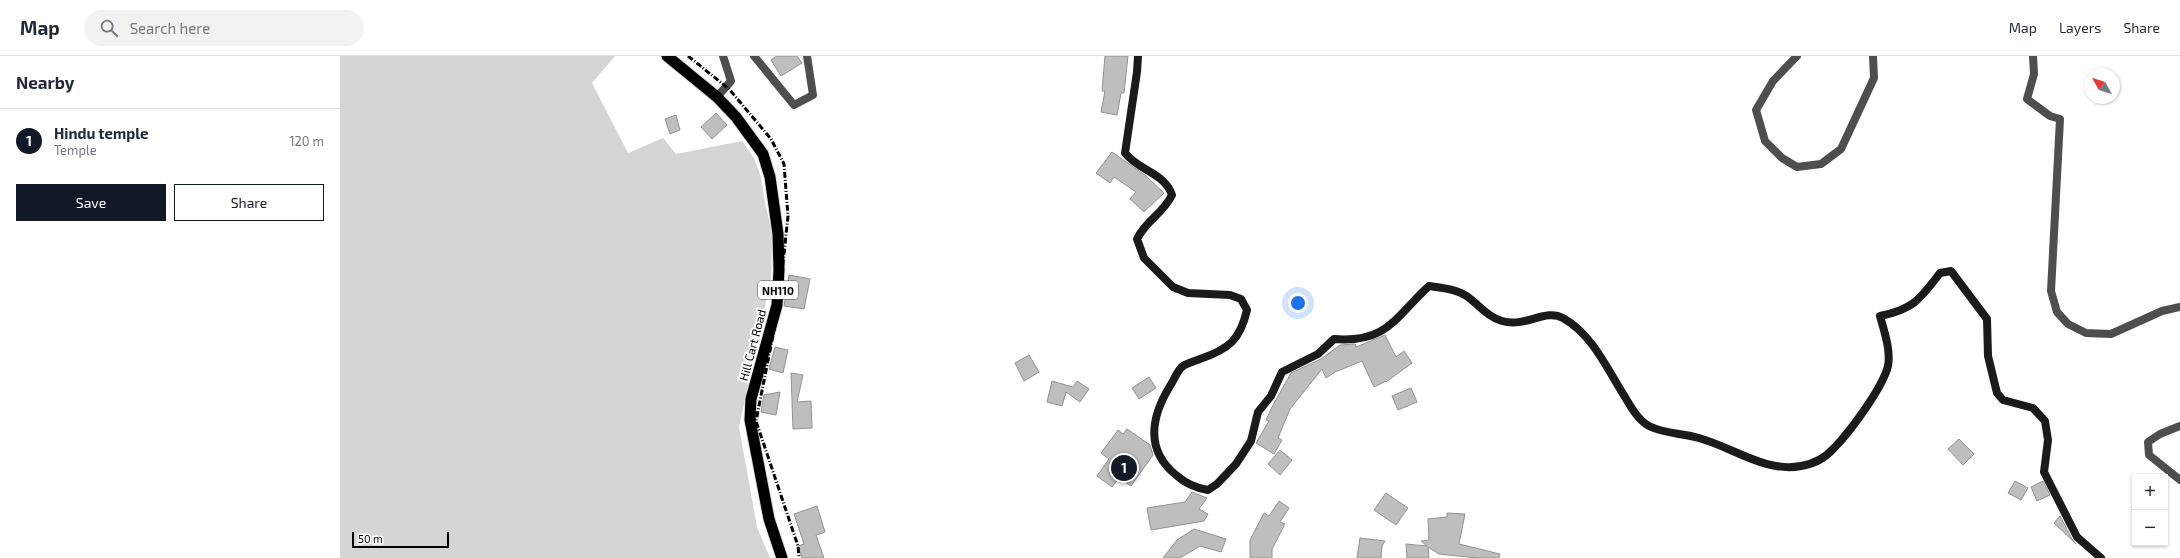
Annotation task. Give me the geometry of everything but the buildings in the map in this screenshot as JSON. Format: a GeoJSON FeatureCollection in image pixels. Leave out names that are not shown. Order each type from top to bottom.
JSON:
{"type":"FeatureCollection","features":[{"type":"Feature","properties":{"kind":"highway","name":"Hill Cart Road"},"geometry":{"type":"LineString","coordinates":[[667,56],[717,97],[736,117],[763,154],[770,177],[778,234],[779,270],[777,305],[751,399],[750,420],[769,519],[782,558]]}},
{"type":"Feature","properties":{"kind":"main road"},"geometry":{"type":"LineString","coordinates":[[1138,56],[1125,153],[1132,162],[1169,185],[1172,195],[1166,207],[1143,226],[1137,239],[1144,258],[1173,287],[1188,293],[1230,295],[1241,299],[1247,310],[1244,321],[1235,340],[1221,351],[1182,366],[1163,397],[1155,421],[1155,449],[1164,466],[1193,487],[1208,490],[1217,484],[1236,464],[1251,441],[1258,412],[1271,396],[1282,372],[1318,354],[1334,339],[1355,341],[1372,336],[1400,318],[1429,286],[1449,288],[1468,297],[1487,314],[1502,321],[1518,323],[1535,320],[1547,314],[1562,317],[1586,336],[1634,412],[1648,425],[1668,432],[1696,437],[1719,444],[1766,464],[1782,467],[1811,464],[1834,449],[1880,384],[1888,366],[1887,347],[1880,316],[1899,312],[1915,303],[1940,273],[1951,271],[1987,319],[1988,356],[1997,393],[2003,400],[2033,408],[2045,421],[2048,440],[2044,472],[2077,537],[2101,558]]}},
{"type":"Feature","properties":{"kind":"street"},"geometry":{"type":"LineString","coordinates":[[717,97],[731,80],[723,56]]}},
{"type":"Feature","properties":{"kind":"street"},"geometry":{"type":"LineString","coordinates":[[754,56],[794,105],[813,95],[807,56]]}},
{"type":"Feature","properties":{"kind":"street"},"geometry":{"type":"LineString","coordinates":[[1797,56],[1773,81],[1756,110],[1765,141],[1782,158],[1797,168],[1821,164],[1841,150],[1874,78],[1873,56]]}},
{"type":"Feature","properties":{"kind":"street"},"geometry":{"type":"LineString","coordinates":[[2033,56],[2034,74],[2027,99],[2050,116],[2060,119],[2051,291],[2057,312],[2068,324],[2086,333],[2112,334],[2162,311],[2180,307]]}},
{"type":"Feature","properties":{"kind":"street"},"geometry":{"type":"LineString","coordinates":[[2180,426],[2160,434],[2148,442],[2149,455],[2180,480]]}},
{"type":"Feature","properties":{"kind":"shaded area"},"geometry":{"type":"Polygon","coordinates":[[[340,56],[615,56],[592,83],[628,153],[663,138],[676,154],[742,141],[755,160],[761,177],[772,232],[771,278],[739,427],[757,527],[770,558],[340,558],[340,56]]]}},
{"type":"Feature","properties":{"kind":"railway"},"geometry":{"type":"LineString","coordinates":[[688,56],[729,89],[771,139],[784,164],[788,216],[778,310],[756,421],[798,546],[799,558]]}},
{"type":"Feature","properties":{"kind":"place","name":"Hindu temple"},"geometry":{"type":"Point","coordinates":[1124,468]}}]}
